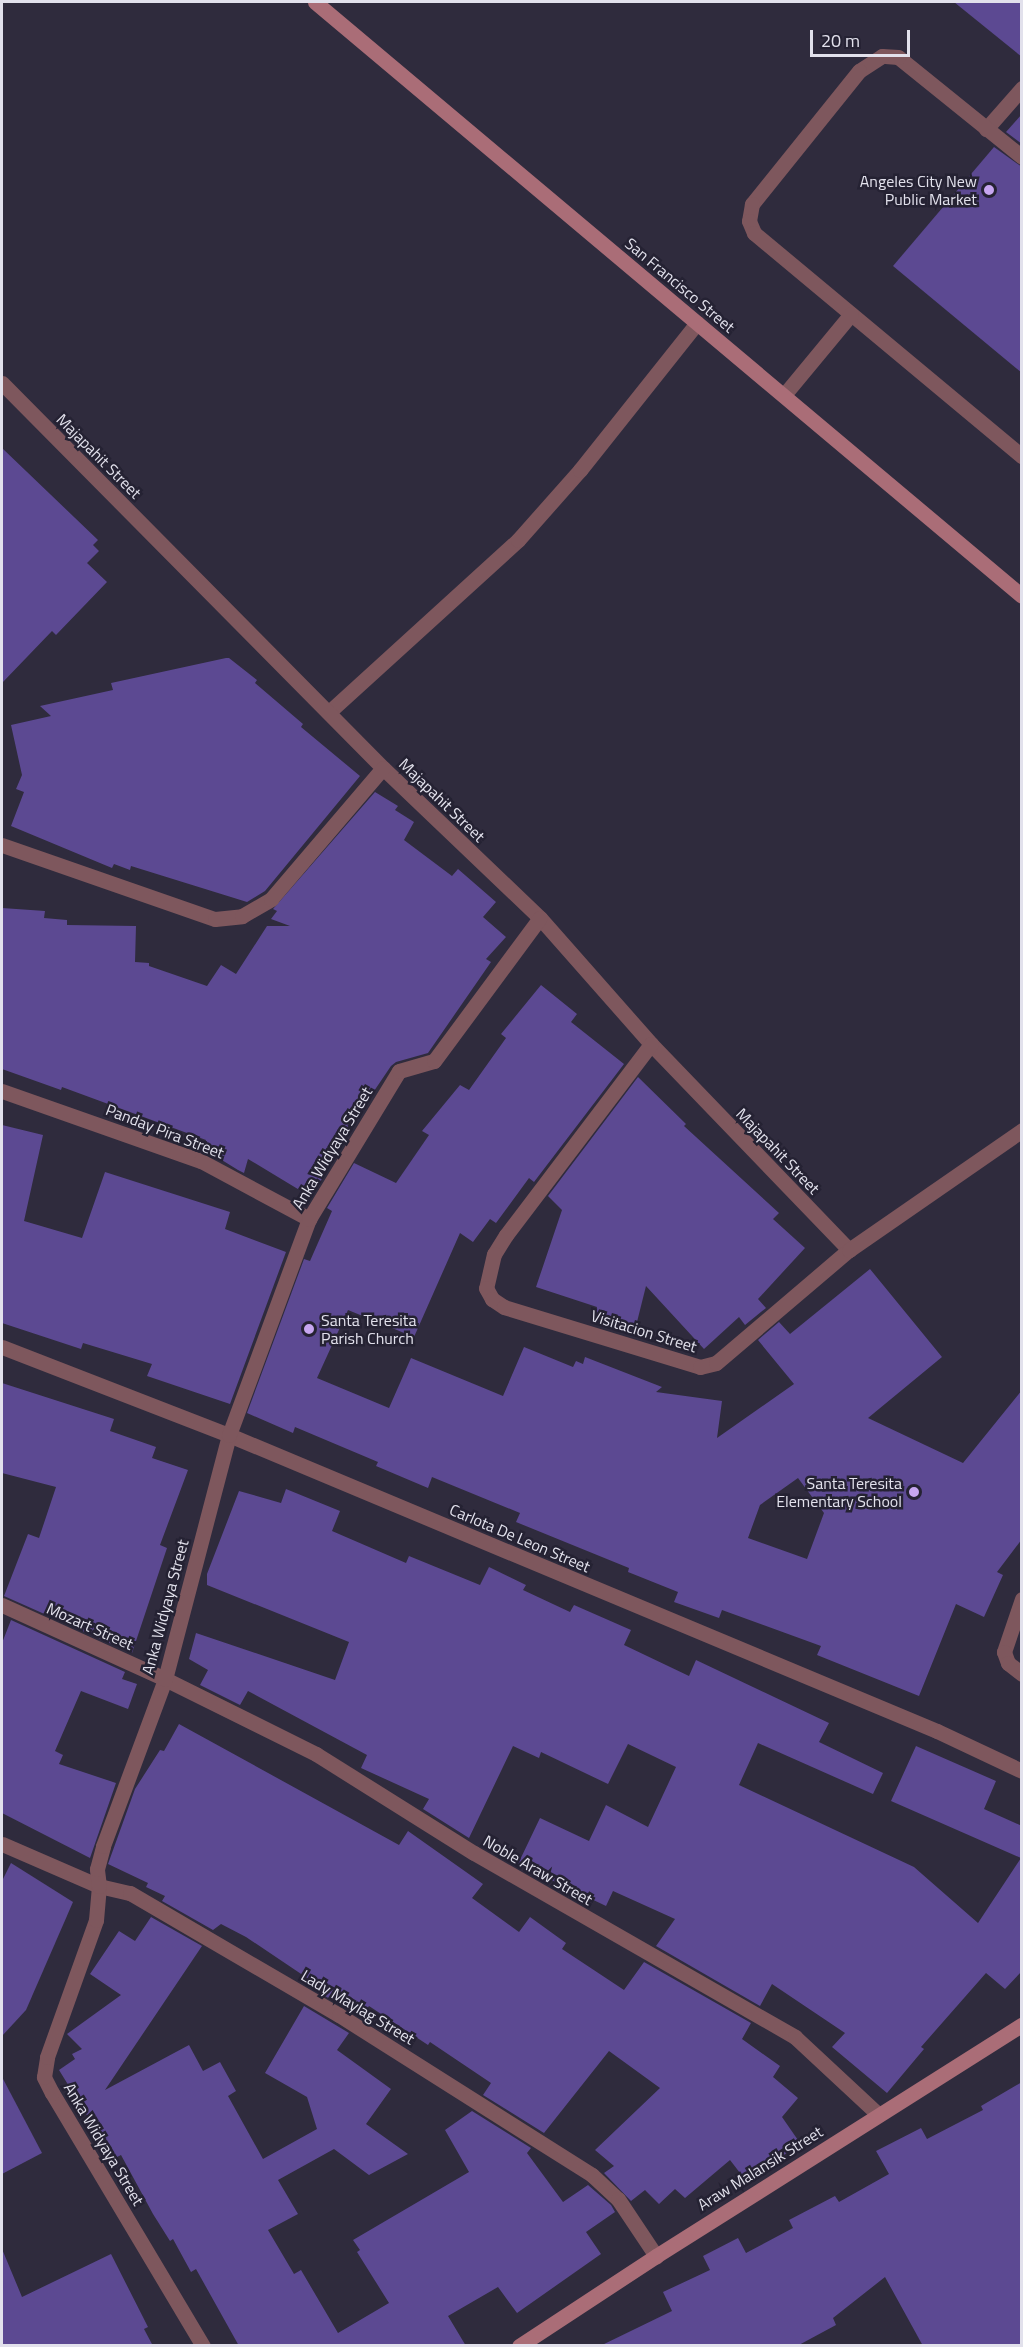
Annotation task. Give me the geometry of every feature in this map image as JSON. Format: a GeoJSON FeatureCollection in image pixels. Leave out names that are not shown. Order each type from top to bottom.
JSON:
{"type":"FeatureCollection","features":[{"type":"Feature","properties":{"kind":"street","name":"San Francisco Street"},"geometry":{"type":"LineString","coordinates":[[315,2],[1022,596]]}},
{"type":"Feature","properties":{"kind":"street"},"geometry":{"type":"LineString","coordinates":[[1022,157],[898,57],[882,57],[859,71],[752,204],[749,221],[754,233],[1022,456]]}},
{"type":"Feature","properties":{"kind":"street"},"geometry":{"type":"LineString","coordinates":[[986,129],[1022,88]]}},
{"type":"Feature","properties":{"kind":"street"},"geometry":{"type":"LineString","coordinates":[[783,395],[851,315]]}},
{"type":"Feature","properties":{"kind":"street"},"geometry":{"type":"LineString","coordinates":[[329,712],[518,540],[580,470],[697,323]]}},
{"type":"Feature","properties":{"kind":"street","name":"Majapahit Street"},"geometry":{"type":"LineString","coordinates":[[2,383],[382,768],[540,918],[651,1044],[849,1250]]}},
{"type":"Feature","properties":{"kind":"street"},"geometry":{"type":"LineString","coordinates":[[2,845],[215,919],[242,916],[271,899],[382,768]]}},
{"type":"Feature","properties":{"kind":"street","name":"Anka Widyaya Street"},"geometry":{"type":"LineString","coordinates":[[203,2346],[44,2077],[47,2057],[96,1920],[99,1886],[97,1869],[103,1846],[165,1679],[229,1435],[309,1219],[399,1071],[434,1061],[540,918]]}},
{"type":"Feature","properties":{"kind":"street","name":"Visitacion Street"},"geometry":{"type":"LineString","coordinates":[[651,1044],[494,1254],[486,1288],[492,1299],[504,1307],[700,1367],[716,1363],[849,1250],[1022,1130]]}},
{"type":"Feature","properties":{"kind":"street","name":"Panday Pira Street"},"geometry":{"type":"LineString","coordinates":[[2,1091],[201,1161],[309,1219]]}},
{"type":"Feature","properties":{"kind":"street","name":"Carlota De Leon Street"},"geometry":{"type":"LineString","coordinates":[[2,1347],[229,1435],[937,1731],[1022,1771]]}},
{"type":"Feature","properties":{"kind":"street"},"geometry":{"type":"LineString","coordinates":[[1022,1599],[1004,1652],[1008,1663],[1022,1674]]}},
{"type":"Feature","properties":{"kind":"street","name":"Mozart Street"},"geometry":{"type":"LineString","coordinates":[[2,1605],[165,1679]]}},
{"type":"Feature","properties":{"kind":"street","name":"Noble Araw Street"},"geometry":{"type":"LineString","coordinates":[[165,1679],[316,1754],[484,1859],[795,2037],[878,2114]]}},
{"type":"Feature","properties":{"kind":"street","name":"Lady Maylag Street"},"geometry":{"type":"LineString","coordinates":[[2,1844],[99,1886],[130,1893],[329,2009],[592,2175],[618,2199],[656,2256]]}},
{"type":"Feature","properties":{"kind":"street","name":"Araw Malansik Street"},"geometry":{"type":"LineString","coordinates":[[519,2346],[878,2114],[1022,2025]]}},
{"type":"Feature","properties":{"kind":"building"},"geometry":{"type":"Polygon","coordinates":[[[954,2],[1022,2],[1022,57],[954,2]]]}},
{"type":"Feature","properties":{"kind":"building"},"geometry":{"type":"Polygon","coordinates":[[[1022,114],[1022,144],[1006,132],[1022,114]]]}},
{"type":"Feature","properties":{"kind":"building","name":"Angeles City New Public Market"},"geometry":{"type":"Polygon","coordinates":[[[994,147],[1022,167],[1022,373],[893,266],[994,147]]]}},
{"type":"Feature","properties":{"kind":"building"},"geometry":{"type":"Polygon","coordinates":[[[2,448],[98,540],[93,545],[99,551],[87,563],[107,582],[56,635],[52,631],[2,683],[2,448]]]}},
{"type":"Feature","properties":{"kind":"building"},"geometry":{"type":"Polygon","coordinates":[[[226,658],[257,680],[255,683],[303,724],[301,727],[360,776],[265,891],[247,902],[131,866],[130,870],[114,864],[112,868],[11,826],[24,792],[16,789],[22,775],[11,725],[51,716],[40,706],[113,690],[111,683],[226,658]]]}},
{"type":"Feature","properties":{"kind":"building"},"geometry":{"type":"Polygon","coordinates":[[[375,792],[398,806],[395,810],[414,822],[404,840],[452,876],[458,869],[496,902],[483,917],[506,937],[486,959],[491,962],[428,1053],[396,1062],[391,1066],[332,1153],[336,1155],[311,1197],[248,1159],[244,1173],[238,1170],[204,1149],[206,1140],[62,1087],[61,1090],[2,1069],[2,908],[45,911],[44,918],[67,920],[67,925],[136,926],[135,962],[149,963],[149,966],[207,986],[221,965],[236,974],[267,926],[290,926],[271,919],[277,911],[273,909],[375,792]]]}},
{"type":"Feature","properties":{"kind":"building"},"geometry":{"type":"Polygon","coordinates":[[[541,985],[577,1014],[571,1022],[624,1064],[534,1182],[529,1178],[496,1223],[490,1219],[473,1242],[460,1233],[414,1337],[348,1310],[317,1378],[389,1408],[411,1358],[503,1396],[524,1347],[573,1367],[576,1361],[583,1364],[585,1357],[662,1387],[656,1392],[722,1401],[717,1438],[794,1384],[758,1340],[779,1322],[790,1334],[870,1269],[942,1357],[868,1418],[963,1463],[1022,1390],[1022,1539],[997,1572],[1003,1575],[984,1617],[956,1604],[919,1696],[817,1655],[821,1646],[722,1610],[719,1618],[674,1602],[678,1592],[628,1572],[629,1568],[516,1522],[520,1513],[432,1477],[428,1488],[376,1466],[378,1462],[295,1427],[293,1433],[247,1413],[304,1259],[310,1261],[332,1211],[327,1208],[354,1163],[396,1183],[429,1135],[422,1131],[460,1085],[469,1090],[506,1038],[501,1034],[541,985]],[[798,1478],[760,1505],[748,1538],[807,1559],[824,1513],[798,1478]]]}},
{"type":"Feature","properties":{"kind":"building"},"geometry":{"type":"Polygon","coordinates":[[[638,1077],[686,1124],[684,1126],[779,1213],[773,1219],[805,1248],[758,1299],[766,1308],[745,1325],[739,1317],[704,1349],[646,1286],[636,1326],[595,1316],[597,1307],[536,1287],[562,1210],[548,1196],[638,1077]]]}},
{"type":"Feature","properties":{"kind":"building"},"geometry":{"type":"Polygon","coordinates":[[[2,1125],[43,1135],[24,1221],[82,1238],[105,1172],[230,1212],[225,1229],[286,1252],[230,1404],[147,1376],[152,1364],[83,1343],[81,1349],[2,1323],[2,1125]]]}},
{"type":"Feature","properties":{"kind":"building"},"geometry":{"type":"Polygon","coordinates":[[[2,1383],[114,1419],[110,1431],[156,1447],[152,1458],[188,1470],[160,1545],[167,1548],[132,1653],[4,1596],[28,1534],[39,1538],[56,1487],[2,1473],[2,1383]]]}},
{"type":"Feature","properties":{"kind":"building"},"geometry":{"type":"Polygon","coordinates":[[[286,1489],[340,1511],[332,1531],[406,1563],[409,1556],[480,1585],[489,1567],[526,1585],[523,1590],[570,1612],[574,1605],[631,1630],[624,1645],[689,1676],[696,1660],[829,1723],[819,1742],[883,1773],[873,1794],[758,1743],[739,1785],[914,1867],[978,1923],[1021,1858],[891,1801],[916,1746],[996,1781],[984,1809],[1022,1826],[1022,1971],[1005,1989],[986,1973],[921,2047],[924,2049],[887,2093],[832,2047],[845,2033],[772,1984],[760,2006],[656,1946],[675,1919],[613,1891],[606,1906],[518,1864],[540,1818],[589,1841],[606,1805],[648,1827],[676,1767],[628,1744],[608,1784],[541,1752],[539,1758],[513,1746],[469,1838],[423,1809],[429,1799],[361,1768],[367,1755],[248,1691],[240,1705],[200,1685],[208,1670],[189,1659],[196,1633],[335,1680],[349,1642],[207,1585],[207,1574],[239,1491],[281,1503],[286,1489]]]}},
{"type":"Feature","properties":{"kind":"building"},"geometry":{"type":"Polygon","coordinates":[[[11,1620],[125,1672],[122,1679],[137,1684],[128,1709],[81,1691],[55,1751],[63,1755],[59,1764],[116,1783],[90,1858],[2,1813],[2,1643],[11,1620]]]}},
{"type":"Feature","properties":{"kind":"building"},"geometry":{"type":"Polygon","coordinates":[[[179,1724],[399,1845],[408,1831],[483,1884],[472,1898],[519,1932],[530,1917],[566,1943],[562,1949],[624,1990],[644,1962],[751,2023],[742,2039],[780,2066],[773,2077],[798,2098],[782,2117],[800,2143],[747,2182],[730,2160],[685,2198],[675,2189],[659,2204],[645,2190],[631,2201],[604,2173],[614,2166],[595,2150],[660,2088],[609,2051],[544,2133],[483,2095],[491,2083],[430,2042],[428,2045],[369,2006],[361,2017],[313,1989],[316,1984],[246,1937],[221,1924],[213,1930],[162,1901],[165,1896],[146,1887],[148,1883],[108,1864],[135,1789],[160,1750],[164,1751],[179,1724]]]}},
{"type":"Feature","properties":{"kind":"building"},"geometry":{"type":"Polygon","coordinates":[[[11,1863],[73,1902],[26,2010],[2,2036],[2,1881],[11,1863]]]}},
{"type":"Feature","properties":{"kind":"building"},"geometry":{"type":"Polygon","coordinates":[[[151,1917],[202,1946],[105,2090],[189,2045],[203,2071],[220,2062],[236,2091],[228,2096],[263,2159],[317,2129],[307,2097],[265,2073],[304,2006],[349,2033],[337,2050],[391,2089],[366,2124],[408,2154],[369,2175],[334,2149],[278,2180],[298,2214],[268,2230],[294,2274],[301,2270],[338,2333],[389,2303],[357,2252],[360,2250],[353,2240],[469,2172],[445,2130],[472,2111],[531,2148],[527,2153],[563,2202],[588,2185],[611,2205],[615,2212],[586,2232],[601,2254],[517,2313],[498,2287],[448,2316],[466,2346],[239,2346],[196,2269],[191,2272],[173,2239],[170,2241],[153,2214],[121,2155],[115,2158],[90,2113],[88,2117],[59,2070],[75,2059],[72,2054],[82,2049],[67,2034],[121,1995],[90,1974],[119,1931],[135,1941],[151,1917]]]}},
{"type":"Feature","properties":{"kind":"building"},"geometry":{"type":"Polygon","coordinates":[[[2,2077],[42,2153],[2,2174],[2,2077]]]}},
{"type":"Feature","properties":{"kind":"building"},"geometry":{"type":"Polygon","coordinates":[[[1022,2082],[1022,2346],[923,2346],[885,2277],[833,2318],[836,2325],[797,2346],[600,2346],[672,2311],[663,2292],[710,2270],[703,2256],[738,2238],[746,2253],[793,2228],[789,2220],[835,2196],[839,2202],[889,2174],[876,2151],[921,2128],[927,2139],[983,2110],[981,2106],[1022,2082]]]}},
{"type":"Feature","properties":{"kind":"building"},"geometry":{"type":"Polygon","coordinates":[[[2,2249],[22,2297],[111,2254],[148,2327],[144,2329],[153,2346],[2,2346],[2,2249]]]}},
{"type":"Feature","properties":{"kind":"place","name":"Angeles City New Public Market"},"geometry":{"type":"Point","coordinates":[989,190]}},
{"type":"Feature","properties":{"kind":"place","name":"Santa Teresita Parish Church"},"geometry":{"type":"Point","coordinates":[309,1329]}},
{"type":"Feature","properties":{"kind":"place","name":"Santa Teresita Elementary School"},"geometry":{"type":"Point","coordinates":[914,1492]}}]}
